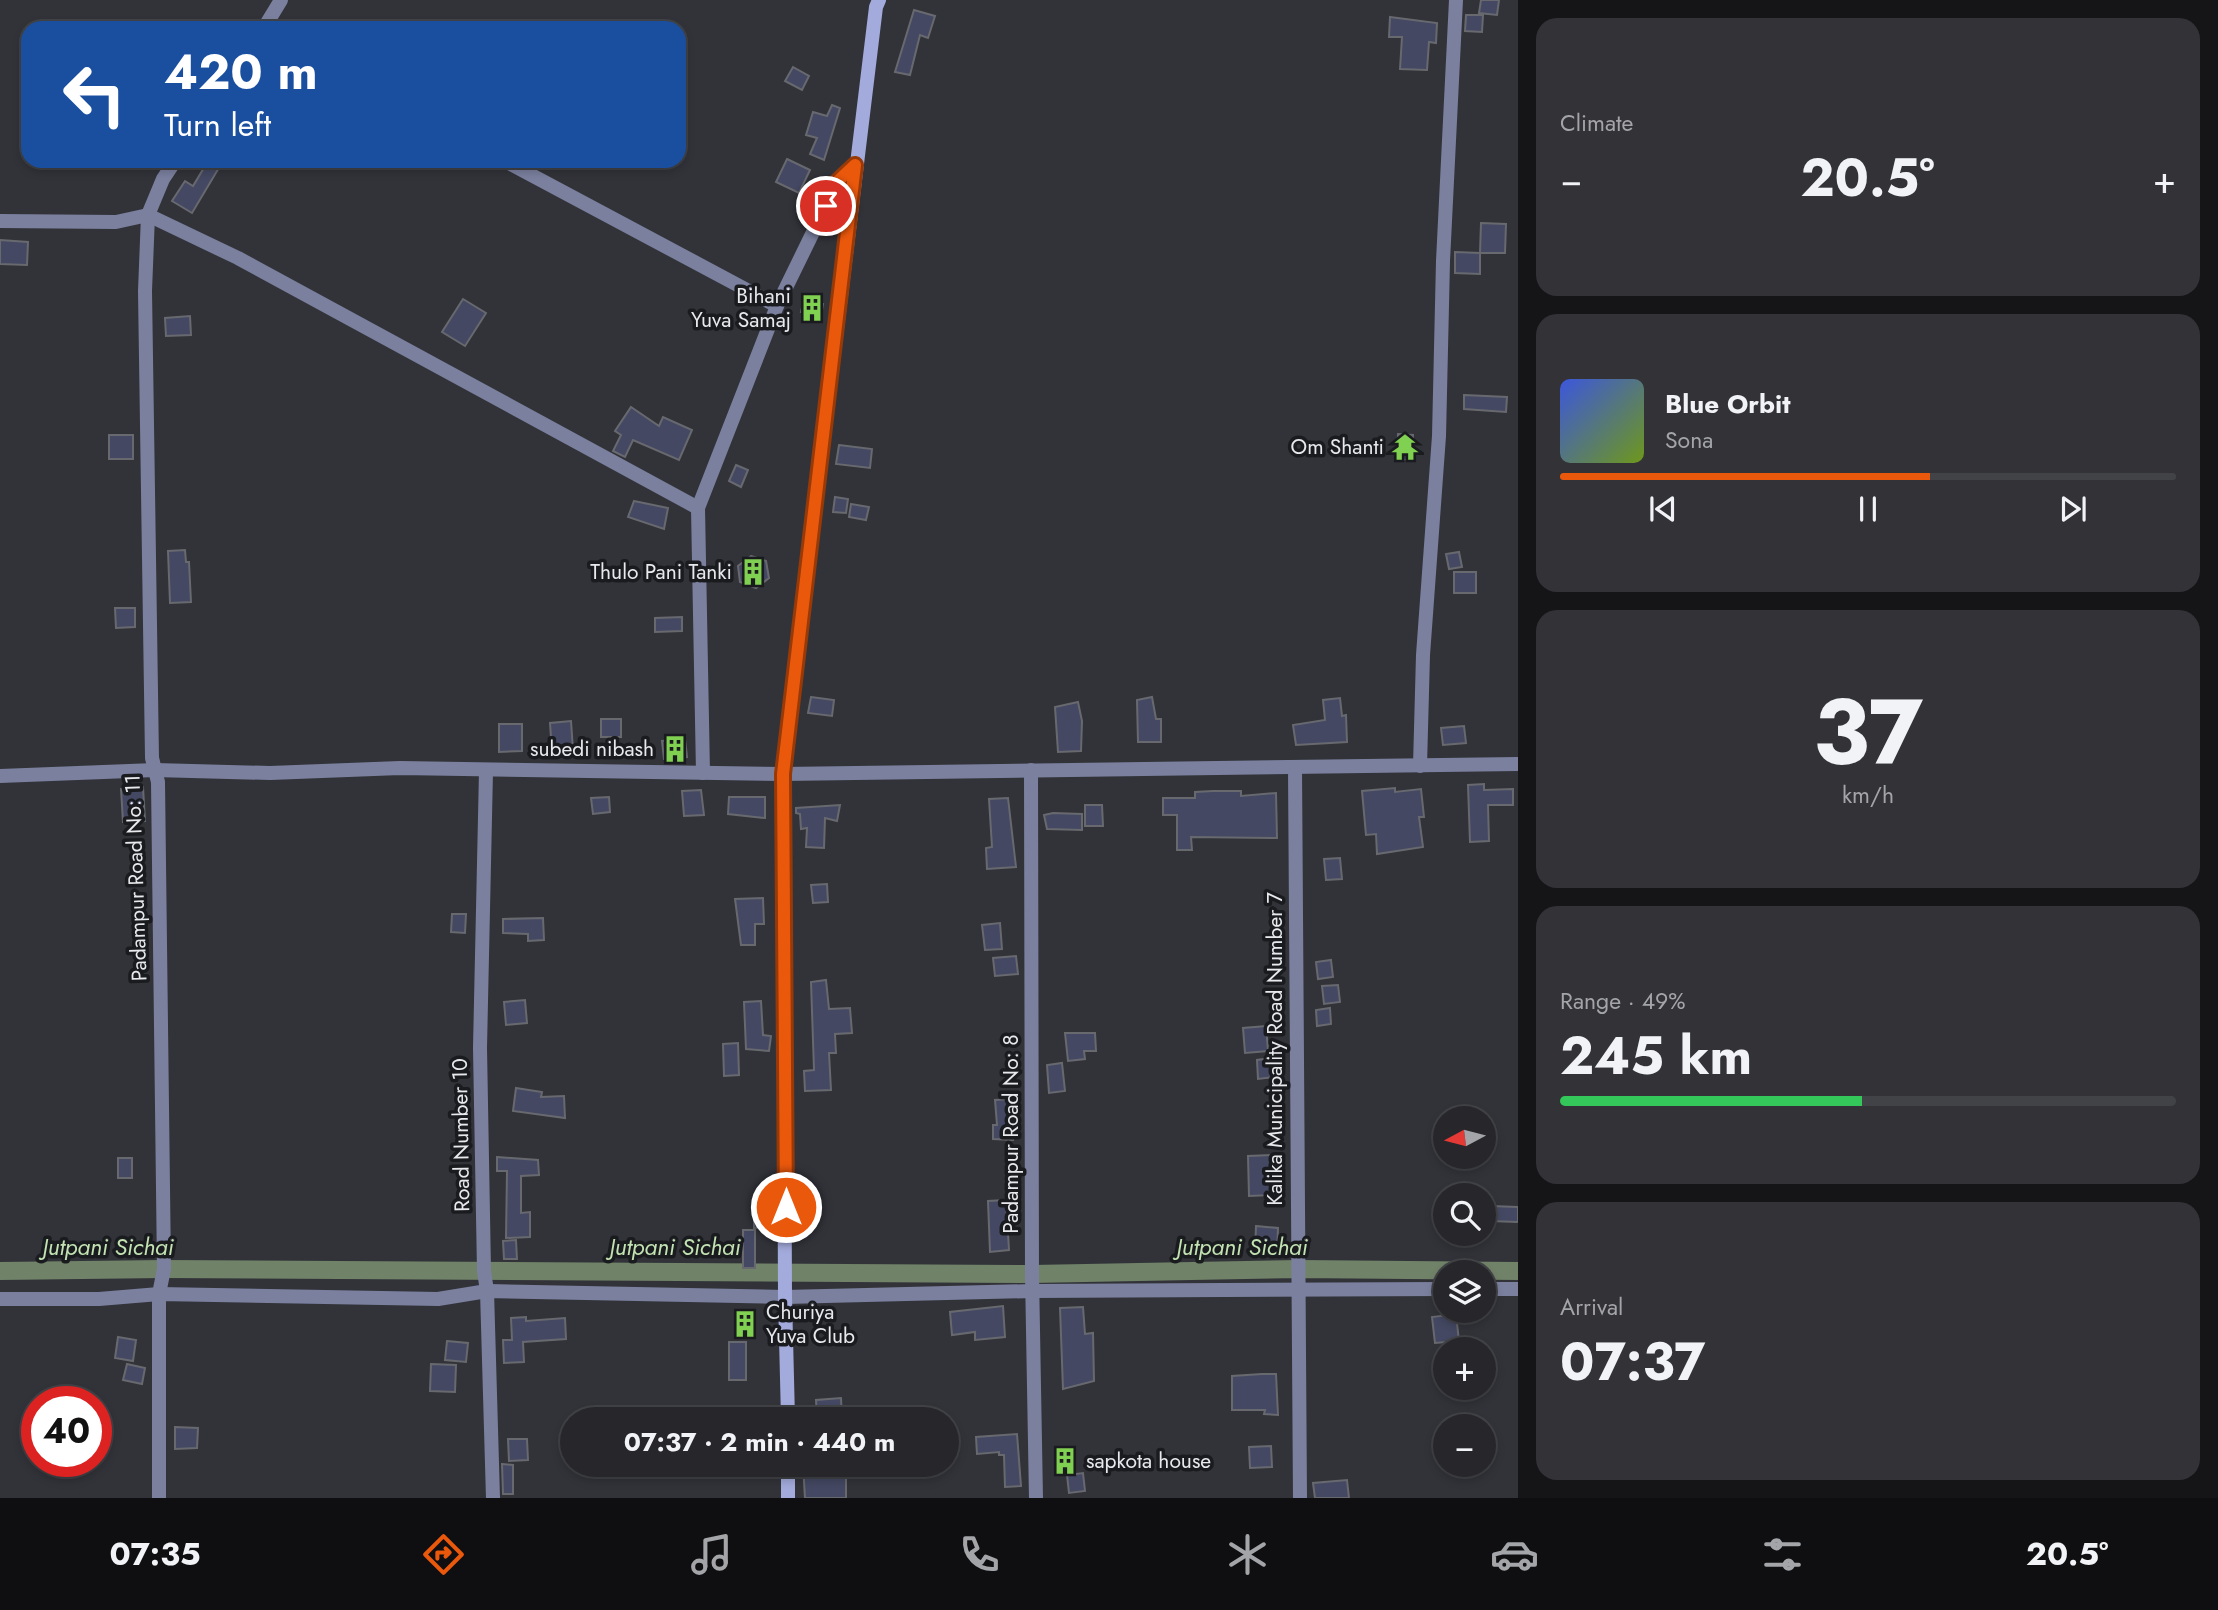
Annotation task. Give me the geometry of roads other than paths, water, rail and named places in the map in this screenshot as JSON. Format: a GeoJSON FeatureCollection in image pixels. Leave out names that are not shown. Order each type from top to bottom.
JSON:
{"type":"FeatureCollection","features":[{"type":"Feature","properties":{"kind":"street"},"geometry":{"type":"LineString","coordinates":[[268,21],[281,0]]}},
{"type":"Feature","properties":{"kind":"street"},"geometry":{"type":"LineString","coordinates":[[788,1407],[783,774],[855,165],[879,0]]}},
{"type":"Feature","properties":{"kind":"street"},"geometry":{"type":"LineString","coordinates":[[1420,766],[1423,655],[1439,436],[1456,0]]}},
{"type":"Feature","properties":{"kind":"street"},"geometry":{"type":"LineString","coordinates":[[703,773],[698,508],[777,306],[838,181],[855,165]]}},
{"type":"Feature","properties":{"kind":"street"},"geometry":{"type":"LineString","coordinates":[[148,215],[170,168]]}},
{"type":"Feature","properties":{"kind":"street"},"geometry":{"type":"LineString","coordinates":[[518,168],[777,306]]}},
{"type":"Feature","properties":{"kind":"street"},"geometry":{"type":"LineString","coordinates":[[0,221],[116,222],[148,215],[238,258],[698,508]]}},
{"type":"Feature","properties":{"kind":"street","name":"Padampur Road No: 11"},"geometry":{"type":"LineString","coordinates":[[148,215],[146,346],[152,758],[158,782],[164,1269],[159,1294],[159,1498]]}},
{"type":"Feature","properties":{"kind":"street"},"geometry":{"type":"LineString","coordinates":[[0,776],[155,770],[270,773],[400,768],[783,774],[1518,764]]}},
{"type":"Feature","properties":{"kind":"street","name":"Kalika Municipality Road Number 7"},"geometry":{"type":"LineString","coordinates":[[1295,768],[1300,1498]]}},
{"type":"Feature","properties":{"kind":"street","name":"Padampur Road No: 8"},"geometry":{"type":"LineString","coordinates":[[1031,770],[1032,1291],[1036,1498]]}},
{"type":"Feature","properties":{"kind":"street","name":"Road Number 10"},"geometry":{"type":"LineString","coordinates":[[486,771],[480,1048],[484,1271],[488,1291],[493,1498]]}},
{"type":"Feature","properties":{"kind":"street"},"geometry":{"type":"LineString","coordinates":[[0,1299],[99,1299],[159,1294],[438,1299],[488,1291],[785,1297],[1032,1291],[1433,1289]]}},
{"type":"Feature","properties":{"kind":"street"},"geometry":{"type":"LineString","coordinates":[[1496,1289],[1518,1289]]}},
{"type":"Feature","properties":{"kind":"street"},"geometry":{"type":"LineString","coordinates":[[788,1477],[788,1498]]}},
{"type":"Feature","properties":{"kind":"waterway","name":"Jutpani Sichai"},"geometry":{"type":"LineString","coordinates":[[0,1271],[164,1269],[1032,1274],[1299,1269],[1518,1271]]}},
{"type":"Feature","properties":{"kind":"place","name":"Bihani Yuva Samaj"},"geometry":{"type":"Point","coordinates":[812,308]}},
{"type":"Feature","properties":{"kind":"place","name":"Om Shanti"},"geometry":{"type":"Point","coordinates":[1405,447]}},
{"type":"Feature","properties":{"kind":"place","name":"Thulo Pani Tanki"},"geometry":{"type":"Point","coordinates":[753,572]}},
{"type":"Feature","properties":{"kind":"place","name":"subedi nibash"},"geometry":{"type":"Point","coordinates":[675,749]}},
{"type":"Feature","properties":{"kind":"place","name":"Churiya Yuva Club"},"geometry":{"type":"Point","coordinates":[745,1324]}},
{"type":"Feature","properties":{"kind":"place","name":"sapkota house"},"geometry":{"type":"Point","coordinates":[1065,1461]}}]}
